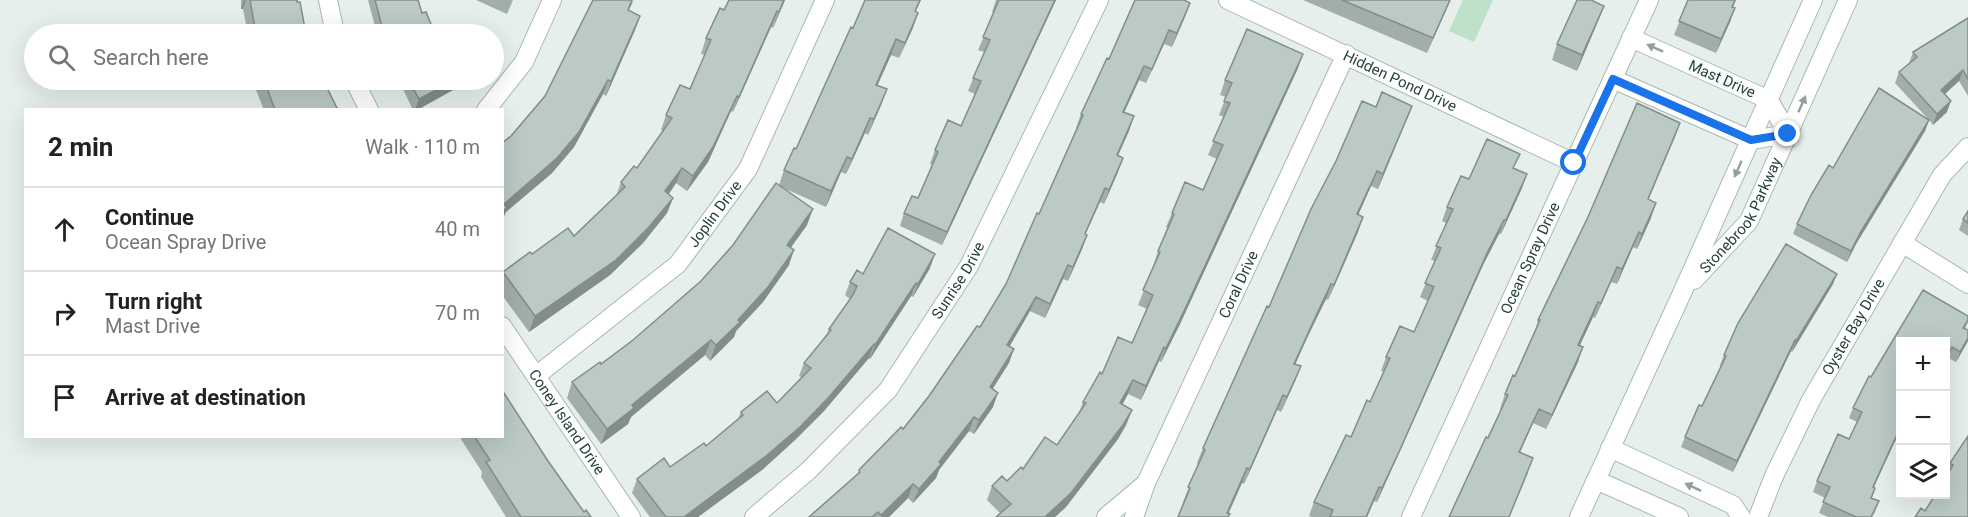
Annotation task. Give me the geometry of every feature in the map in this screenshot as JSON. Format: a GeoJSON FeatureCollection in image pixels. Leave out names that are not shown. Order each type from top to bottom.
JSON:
{"type":"FeatureCollection","features":[{"type":"Feature","properties":{"kind":"street"},"geometry":{"type":"LineString","coordinates":[[328,0],[333,24]]}},
{"type":"Feature","properties":{"kind":"street"},"geometry":{"type":"LineString","coordinates":[[504,87],[524,62],[552,0]]}},
{"type":"Feature","properties":{"kind":"street","name":"Joplin Drive"},"geometry":{"type":"LineString","coordinates":[[536,376],[678,264],[748,169],[825,0]]}},
{"type":"Feature","properties":{"kind":"street","name":"Sunrise Drive"},"geometry":{"type":"LineString","coordinates":[[754,517],[808,471],[888,390],[969,266],[1099,0]]}},
{"type":"Feature","properties":{"kind":"street","name":"Hidden Pond Drive"},"geometry":{"type":"LineString","coordinates":[[1228,0],[1574,163]]}},
{"type":"Feature","properties":{"kind":"street","name":"Ocean Spray Drive"},"geometry":{"type":"LineString","coordinates":[[1411,517],[1649,0]]}},
{"type":"Feature","properties":{"kind":"street","name":"Stonebrook Parkway"},"geometry":{"type":"LineString","coordinates":[[1579,517],[1813,0]]}},
{"type":"Feature","properties":{"kind":"street","name":"Stonebrook Parkway"},"geometry":{"type":"LineString","coordinates":[[1682,293],[1749,221],[1848,0]]}},
{"type":"Feature","properties":{"kind":"street","name":"Mast Drive"},"geometry":{"type":"LineString","coordinates":[[1631,38],[1769,100],[1788,134]]}},
{"type":"Feature","properties":{"kind":"street","name":"Coral Drive"},"geometry":{"type":"LineString","coordinates":[[1134,517],[1146,483],[1346,54]]}},
{"type":"Feature","properties":{"kind":"street"},"geometry":{"type":"LineString","coordinates":[[1613,79],[1751,140],[1788,134]]}},
{"type":"Feature","properties":{"kind":"street"},"geometry":{"type":"LineString","coordinates":[[359,90],[368,108]]}},
{"type":"Feature","properties":{"kind":"street"},"geometry":{"type":"LineString","coordinates":[[488,108],[502,90]]}},
{"type":"Feature","properties":{"kind":"street","name":"Oyster Bay Drive"},"geometry":{"type":"LineString","coordinates":[[1758,517],[1774,476],[1811,400],[1942,175],[1968,147]]}},
{"type":"Feature","properties":{"kind":"street"},"geometry":{"type":"LineString","coordinates":[[1902,243],[1968,284]]}},
{"type":"Feature","properties":{"kind":"street","name":"Coney Island Drive"},"geometry":{"type":"LineString","coordinates":[[504,329],[631,517]]}},
{"type":"Feature","properties":{"kind":"street"},"geometry":{"type":"LineString","coordinates":[[1610,448],[1733,505],[1741,517]]}},
{"type":"Feature","properties":{"kind":"street"},"geometry":{"type":"LineString","coordinates":[[1596,480],[1679,517]]}},
{"type":"Feature","properties":{"kind":"street"},"geometry":{"type":"LineString","coordinates":[[1106,517],[1146,483]]}},
{"type":"Feature","properties":{"kind":"green space"},"geometry":{"type":"Polygon","coordinates":[[[1463,0],[1493,0],[1474,42],[1449,31],[1463,0]]]}},
{"type":"Feature","properties":{"kind":"building"},"geometry":{"type":"Polygon","coordinates":[[[250,0],[297,0],[300,2],[304,24],[254,24],[250,0]]]}},
{"type":"Feature","properties":{"kind":"building"},"geometry":{"type":"Polygon","coordinates":[[[375,0],[418,0],[422,13],[426,12],[431,24],[381,24],[375,0]]]}},
{"type":"Feature","properties":{"kind":"building"},"geometry":{"type":"Polygon","coordinates":[[[593,0],[632,0],[628,10],[640,16],[611,81],[608,80],[579,132],[557,158],[504,204],[504,141],[545,96],[593,0]]]}},
{"type":"Feature","properties":{"kind":"building"},"geometry":{"type":"Polygon","coordinates":[[[729,0],[784,0],[713,147],[693,176],[682,168],[665,191],[673,198],[649,227],[616,260],[535,316],[504,271],[568,228],[574,236],[625,187],[621,182],[634,166],[637,168],[672,118],[666,115],[680,85],[690,89],[711,40],[706,38],[720,8],[724,10],[729,0]]]}},
{"type":"Feature","properties":{"kind":"building"},"geometry":{"type":"Polygon","coordinates":[[[865,0],[920,0],[915,11],[918,13],[905,43],[896,39],[876,85],[887,89],[874,119],[870,118],[852,159],[847,157],[831,191],[784,170],[794,148],[796,149],[865,0]]]}},
{"type":"Feature","properties":{"kind":"building"},"geometry":{"type":"Polygon","coordinates":[[[999,0],[1055,0],[947,232],[904,213],[912,196],[918,198],[938,152],[935,150],[948,120],[961,126],[981,81],[973,78],[990,40],[983,37],[999,0]]]}},
{"type":"Feature","properties":{"kind":"building"},"geometry":{"type":"Polygon","coordinates":[[[1135,0],[1184,0],[1190,3],[1177,33],[1169,30],[1152,69],[1144,66],[1123,112],[1134,116],[1117,155],[1123,158],[1109,190],[1105,188],[1073,267],[1068,265],[1050,304],[1036,297],[1007,345],[1014,349],[990,387],[998,393],[979,420],[974,417],[939,462],[941,464],[919,489],[913,484],[881,515],[878,512],[872,517],[809,517],[860,472],[859,470],[901,427],[903,429],[929,396],[977,326],[980,327],[1006,284],[1083,115],[1081,114],[1135,0]]]}},
{"type":"Feature","properties":{"kind":"building"},"geometry":{"type":"Polygon","coordinates":[[[1342,0],[1450,0],[1433,38],[1342,0]]]}},
{"type":"Feature","properties":{"kind":"building"},"geometry":{"type":"Polygon","coordinates":[[[1577,0],[1591,0],[1604,6],[1582,55],[1557,44],[1577,0]]]}},
{"type":"Feature","properties":{"kind":"building"},"geometry":{"type":"Polygon","coordinates":[[[1688,0],[1735,0],[1732,7],[1735,8],[1721,39],[1679,21],[1688,0]]]}},
{"type":"Feature","properties":{"kind":"building"},"geometry":{"type":"Polygon","coordinates":[[[1968,18],[1968,79],[1963,70],[1941,90],[1951,101],[1937,114],[1899,72],[1917,57],[1913,52],[1968,18]]]}},
{"type":"Feature","properties":{"kind":"building"},"geometry":{"type":"Polygon","coordinates":[[[1247,29],[1303,54],[1166,348],[1164,347],[1146,386],[1133,380],[1120,403],[1132,410],[1071,493],[1045,517],[996,517],[1011,504],[992,486],[1002,476],[1007,481],[1021,467],[1023,469],[1045,437],[1057,445],[1086,403],[1083,402],[1100,372],[1102,374],[1118,337],[1132,343],[1153,295],[1143,290],[1160,252],[1158,251],[1185,182],[1203,190],[1223,145],[1213,141],[1230,103],[1224,101],[1232,83],[1225,80],[1247,29]]]}},
{"type":"Feature","properties":{"kind":"building"},"geometry":{"type":"Polygon","coordinates":[[[1879,88],[1929,120],[1851,251],[1797,224],[1829,165],[1833,168],[1879,88]]]}},
{"type":"Feature","properties":{"kind":"building"},"geometry":{"type":"Polygon","coordinates":[[[268,90],[328,90],[337,108],[274,108],[268,90]]]}},
{"type":"Feature","properties":{"kind":"building"},"geometry":{"type":"Polygon","coordinates":[[[414,90],[436,90],[419,99],[414,90]]]}},
{"type":"Feature","properties":{"kind":"building"},"geometry":{"type":"Polygon","coordinates":[[[1382,92],[1412,106],[1383,174],[1377,171],[1357,214],[1363,217],[1334,285],[1331,284],[1294,364],[1301,366],[1287,397],[1283,395],[1250,469],[1247,468],[1227,513],[1230,514],[1228,517],[1178,517],[1190,488],[1188,487],[1205,450],[1203,448],[1362,101],[1376,107],[1382,92]]]}},
{"type":"Feature","properties":{"kind":"building"},"geometry":{"type":"Polygon","coordinates":[[[1637,103],[1680,123],[1648,199],[1656,203],[1642,234],[1639,232],[1622,269],[1617,267],[1601,303],[1598,302],[1578,345],[1583,347],[1552,415],[1539,409],[1519,452],[1533,458],[1509,517],[1449,517],[1508,395],[1505,394],[1513,375],[1515,376],[1540,320],[1538,320],[1588,217],[1637,103]]]}},
{"type":"Feature","properties":{"kind":"building"},"geometry":{"type":"Polygon","coordinates":[[[1487,139],[1520,154],[1513,168],[1527,174],[1506,220],[1488,251],[1399,452],[1382,488],[1379,487],[1366,517],[1330,517],[1333,510],[1314,502],[1346,435],[1351,437],[1367,400],[1370,402],[1390,358],[1386,357],[1400,326],[1414,332],[1434,287],[1425,283],[1441,248],[1436,246],[1453,209],[1447,207],[1461,176],[1469,179],[1487,139]]]}},
{"type":"Feature","properties":{"kind":"building"},"geometry":{"type":"Polygon","coordinates":[[[776,183],[813,209],[787,245],[794,250],[768,287],[738,320],[740,322],[716,345],[711,340],[632,405],[634,408],[607,429],[572,382],[633,340],[701,281],[733,245],[776,183]]]}},
{"type":"Feature","properties":{"kind":"building"},"geometry":{"type":"Polygon","coordinates":[[[1968,211],[1968,223],[1963,219],[1968,211]]]}},
{"type":"Feature","properties":{"kind":"building"},"geometry":{"type":"Polygon","coordinates":[[[888,228],[935,254],[918,284],[916,283],[875,345],[800,427],[766,456],[684,517],[666,517],[637,479],[664,458],[670,467],[704,443],[706,446],[743,415],[741,412],[767,391],[777,403],[811,368],[804,363],[831,330],[829,329],[853,295],[857,286],[850,282],[857,270],[863,274],[888,228]]]}},
{"type":"Feature","properties":{"kind":"building"},"geometry":{"type":"Polygon","coordinates":[[[1786,244],[1837,274],[1795,340],[1737,461],[1685,437],[1699,405],[1702,406],[1726,356],[1724,355],[1738,323],[1786,244]]]}},
{"type":"Feature","properties":{"kind":"building"},"geometry":{"type":"Polygon","coordinates":[[[1923,290],[1968,316],[1963,328],[1968,330],[1968,338],[1960,352],[1952,347],[1950,351],[1950,337],[1896,337],[1896,437],[1873,487],[1875,488],[1871,498],[1879,501],[1871,517],[1856,517],[1823,502],[1830,487],[1817,481],[1838,434],[1849,439],[1862,412],[1853,408],[1869,376],[1871,377],[1923,290]]]}},
{"type":"Feature","properties":{"kind":"building"},"geometry":{"type":"Polygon","coordinates":[[[504,393],[548,461],[584,512],[586,510],[591,517],[521,517],[486,462],[490,460],[475,438],[504,438],[504,393]]]}},
{"type":"Feature","properties":{"kind":"building"},"geometry":{"type":"Polygon","coordinates":[[[1968,436],[1968,517],[1915,517],[1921,508],[1925,511],[1932,499],[1950,499],[1950,470],[1953,465],[1950,463],[1968,436]]]}},
{"type":"Feature","properties":{"kind":"route"},"geometry":{"type":"LineString","coordinates":[[1574,163],[1613,79],[1751,140],[1788,134]]}}]}
